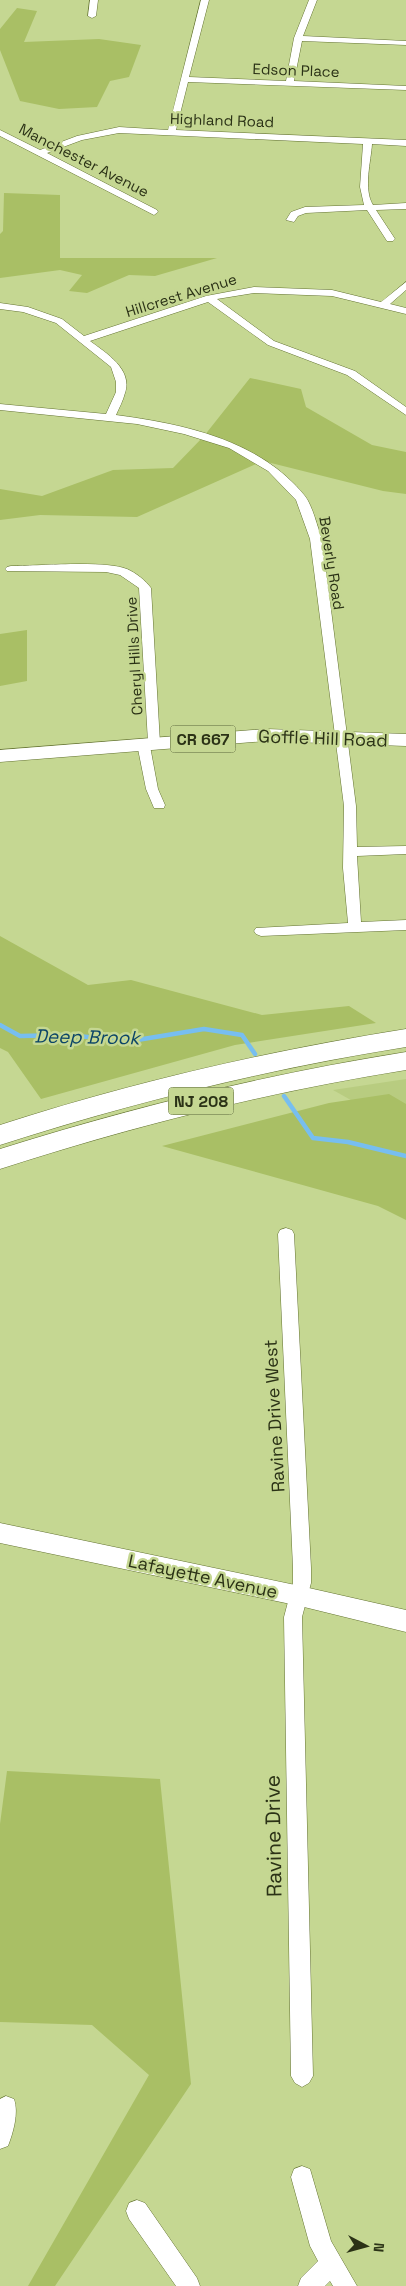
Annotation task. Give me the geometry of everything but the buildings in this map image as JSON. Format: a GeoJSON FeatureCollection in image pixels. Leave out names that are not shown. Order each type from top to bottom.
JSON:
{"type":"FeatureCollection","features":[{"type":"Feature","properties":{"kind":"highway","name":"NJ 208"},"geometry":{"type":"LineString","coordinates":[[0,1135],[118,1098],[202,1077],[318,1052],[406,1038]]}},
{"type":"Feature","properties":{"kind":"highway","name":"NJ 208"},"geometry":{"type":"LineString","coordinates":[[0,1160],[76,1134],[173,1108],[276,1084],[406,1061]]}},
{"type":"Feature","properties":{"kind":"main road","name":"Goffle Hill Road"},"geometry":{"type":"LineString","coordinates":[[0,756],[266,735],[406,740]]}},
{"type":"Feature","properties":{"kind":"street"},"geometry":{"type":"LineString","coordinates":[[92,16],[94,0]]}},
{"type":"Feature","properties":{"kind":"street"},"geometry":{"type":"LineString","coordinates":[[171,133],[204,0]]}},
{"type":"Feature","properties":{"kind":"street"},"geometry":{"type":"LineString","coordinates":[[289,84],[298,38],[313,0]]}},
{"type":"Feature","properties":{"kind":"street","name":"Edson Place"},"geometry":{"type":"LineString","coordinates":[[298,38],[406,43]]}},
{"type":"Feature","properties":{"kind":"street","name":"Edson Place"},"geometry":{"type":"LineString","coordinates":[[184,79],[406,88]]}},
{"type":"Feature","properties":{"kind":"street","name":"Highland Road"},"geometry":{"type":"LineString","coordinates":[[40,153],[80,138],[112,131],[131,130],[406,143]]}},
{"type":"Feature","properties":{"kind":"street","name":"Manchester Avenue"},"geometry":{"type":"LineString","coordinates":[[1,134],[154,212]]}},
{"type":"Feature","properties":{"kind":"street"},"geometry":{"type":"LineString","coordinates":[[368,140],[364,187],[366,201],[390,239]]}},
{"type":"Feature","properties":{"kind":"street"},"geometry":{"type":"LineString","coordinates":[[291,220],[294,214],[305,210],[406,206]]}},
{"type":"Feature","properties":{"kind":"street"},"geometry":{"type":"LineString","coordinates":[[383,305],[406,285]]}},
{"type":"Feature","properties":{"kind":"street","name":"Hillcrest Avenue"},"geometry":{"type":"LineString","coordinates":[[83,340],[208,298],[242,291],[279,289],[344,294],[406,311]]}},
{"type":"Feature","properties":{"kind":"street"},"geometry":{"type":"LineString","coordinates":[[208,298],[272,343],[351,373],[406,412]]}},
{"type":"Feature","properties":{"kind":"street"},"geometry":{"type":"LineString","coordinates":[[0,306],[25,309],[59,321],[108,360],[118,372],[121,392],[109,418]]}},
{"type":"Feature","properties":{"kind":"street","name":"Beverly Road"},"geometry":{"type":"LineString","coordinates":[[0,407],[109,418],[183,430],[236,447],[272,468],[300,495],[307,506],[315,528],[350,806],[355,927]]}},
{"type":"Feature","properties":{"kind":"street","name":"Cheryl Hills Drive"},"geometry":{"type":"LineString","coordinates":[[11,569],[106,568],[123,572],[141,583],[145,588],[147,602],[148,743],[152,789],[159,804]]}},
{"type":"Feature","properties":{"kind":"street"},"geometry":{"type":"LineString","coordinates":[[351,852],[406,850]]}},
{"type":"Feature","properties":{"kind":"street"},"geometry":{"type":"LineString","coordinates":[[261,930],[406,925]]}},
{"type":"Feature","properties":{"kind":"street","name":"Ravine Drive West"},"geometry":{"type":"LineString","coordinates":[[286,1234],[302,1568],[300,1596]]}},
{"type":"Feature","properties":{"kind":"street","name":"Lafayette Avenue"},"geometry":{"type":"LineString","coordinates":[[0,1533],[300,1596],[406,1621]]}},
{"type":"Feature","properties":{"kind":"street","name":"Ravine Drive"},"geometry":{"type":"LineString","coordinates":[[300,1596],[293,1617],[302,2076]]}},
{"type":"Feature","properties":{"kind":"street"},"geometry":{"type":"LineString","coordinates":[[0,2138],[6,2107]]}},
{"type":"Feature","properties":{"kind":"street"},"geometry":{"type":"LineString","coordinates":[[302,2177],[321,2246],[346,2286]]}},
{"type":"Feature","properties":{"kind":"street"},"geometry":{"type":"LineString","coordinates":[[136,2211],[189,2286]]}},
{"type":"Feature","properties":{"kind":"street"},"geometry":{"type":"LineString","coordinates":[[310,2286],[332,2263]]}},
{"type":"Feature","properties":{"kind":"shaded area"},"geometry":{"type":"Polygon","coordinates":[[[17,8],[37,11],[24,42],[99,39],[141,45],[129,77],[110,81],[97,107],[59,109],[20,101],[0,50],[0,29],[17,8]]]}},
{"type":"Feature","properties":{"kind":"shaded area"},"geometry":{"type":"Polygon","coordinates":[[[4,193],[60,195],[60,258],[217,258],[155,276],[129,275],[87,293],[69,291],[82,275],[60,270],[0,278],[0,234],[3,231],[4,193]]]}},
{"type":"Feature","properties":{"kind":"shaded area"},"geometry":{"type":"Polygon","coordinates":[[[250,378],[301,389],[306,407],[372,445],[406,452],[406,494],[383,491],[263,461],[137,517],[40,515],[0,520],[0,489],[42,496],[113,470],[173,468],[204,436],[250,378]]]}},
{"type":"Feature","properties":{"kind":"shaded area"},"geometry":{"type":"Polygon","coordinates":[[[27,630],[27,681],[0,686],[0,634],[27,630]]]}},
{"type":"Feature","properties":{"kind":"shaded area"},"geometry":{"type":"Polygon","coordinates":[[[0,936],[88,985],[131,980],[262,1015],[349,1006],[376,1023],[235,1045],[41,1099],[8,1052],[0,1048],[0,936]]]}},
{"type":"Feature","properties":{"kind":"shaded area"},"geometry":{"type":"Polygon","coordinates":[[[406,1079],[406,1131],[333,1090],[406,1079]]]}},
{"type":"Feature","properties":{"kind":"shaded area"},"geometry":{"type":"Polygon","coordinates":[[[389,1094],[406,1104],[406,1220],[378,1206],[162,1146],[329,1103],[389,1094]]]}},
{"type":"Feature","properties":{"kind":"shaded area"},"geometry":{"type":"Polygon","coordinates":[[[7,1771],[160,1779],[191,2084],[55,2286],[28,2286],[149,2075],[92,2025],[0,2022],[0,1824],[7,1771]]]}},
{"type":"Feature","properties":{"kind":"waterway","name":"Deep Brook"},"geometry":{"type":"LineString","coordinates":[[0,1025],[20,1036],[66,1035],[131,1041],[204,1029],[242,1035],[255,1054]]}},
{"type":"Feature","properties":{"kind":"waterway","name":"Deep Brook"},"geometry":{"type":"LineString","coordinates":[[284,1096],[313,1138],[348,1142],[406,1156]]}}]}
